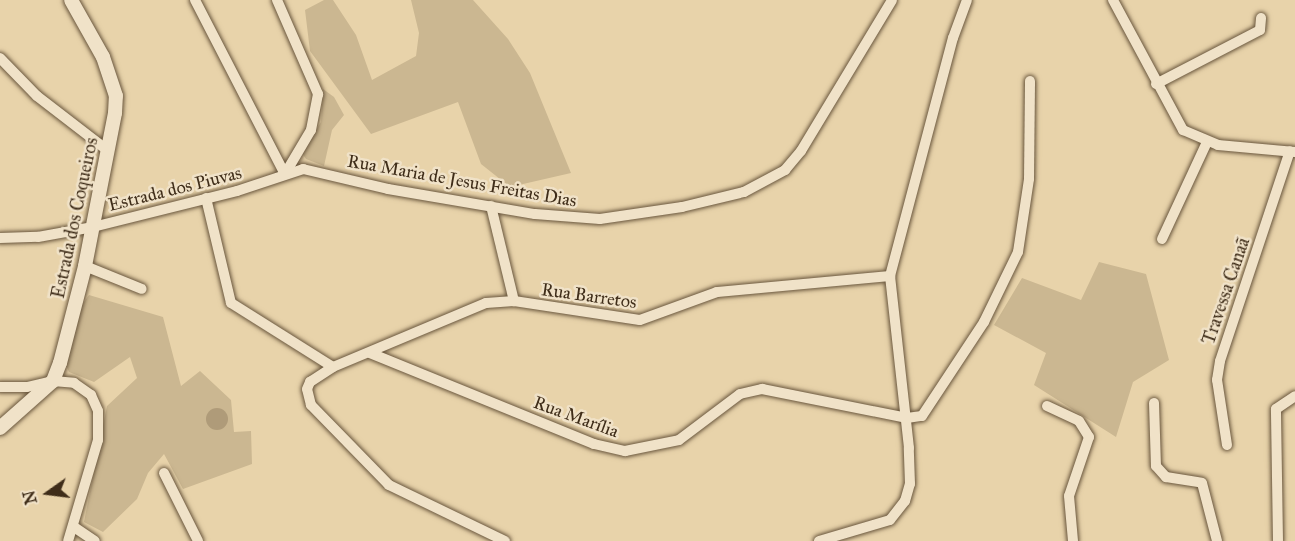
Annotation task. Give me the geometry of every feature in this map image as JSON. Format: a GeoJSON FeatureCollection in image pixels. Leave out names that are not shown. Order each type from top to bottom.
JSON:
{"type":"FeatureCollection","features":[{"type":"Feature","properties":{"kind":"street","name":"Estrada dos Coqueiros"},"geometry":{"type":"LineString","coordinates":[[53,381],[86,266],[115,113],[112,80],[70,0]]}},
{"type":"Feature","properties":{"kind":"street"},"geometry":{"type":"LineString","coordinates":[[195,0],[285,174]]}},
{"type":"Feature","properties":{"kind":"street"},"geometry":{"type":"LineString","coordinates":[[278,0],[318,94],[312,130],[285,174]]}},
{"type":"Feature","properties":{"kind":"street","name":"Rua Maria de Jesus Freitas Dias"},"geometry":{"type":"LineString","coordinates":[[285,174],[311,169],[388,189],[491,206],[600,219],[704,202],[766,183],[785,170],[801,151],[892,0]]}},
{"type":"Feature","properties":{"kind":"street"},"geometry":{"type":"LineString","coordinates":[[819,541],[876,525],[897,514],[910,484],[907,418],[890,276],[953,38],[967,0]]}},
{"type":"Feature","properties":{"kind":"street"},"geometry":{"type":"LineString","coordinates":[[1113,0],[1156,84],[1183,130],[1207,142],[1292,152]]}},
{"type":"Feature","properties":{"kind":"street"},"geometry":{"type":"LineString","coordinates":[[1156,84],[1260,30],[1261,18]]}},
{"type":"Feature","properties":{"kind":"street"},"geometry":{"type":"LineString","coordinates":[[0,58],[37,96],[107,150]]}},
{"type":"Feature","properties":{"kind":"street"},"geometry":{"type":"LineString","coordinates":[[907,418],[922,416],[930,409],[984,322],[1018,252],[1029,179],[1030,81]]}},
{"type":"Feature","properties":{"kind":"street"},"geometry":{"type":"LineString","coordinates":[[1162,239],[1207,142]]}},
{"type":"Feature","properties":{"kind":"street","name":"Travessa Canaã"},"geometry":{"type":"LineString","coordinates":[[1227,445],[1217,380],[1220,361],[1292,152]]}},
{"type":"Feature","properties":{"kind":"street","name":"Estrada dos Piuvas"},"geometry":{"type":"LineString","coordinates":[[0,238],[38,237],[93,227],[206,198],[285,174]]}},
{"type":"Feature","properties":{"kind":"street"},"geometry":{"type":"LineString","coordinates":[[206,198],[231,303],[333,367]]}},
{"type":"Feature","properties":{"kind":"street"},"geometry":{"type":"LineString","coordinates":[[491,206],[514,301]]}},
{"type":"Feature","properties":{"kind":"street"},"geometry":{"type":"LineString","coordinates":[[86,266],[142,289]]}},
{"type":"Feature","properties":{"kind":"street","name":"Rua Barretos"},"geometry":{"type":"LineString","coordinates":[[506,541],[389,485],[364,464],[326,425],[308,396],[310,382],[333,367],[486,303],[514,301],[640,320],[717,292],[890,276]]}},
{"type":"Feature","properties":{"kind":"street","name":"Rua Marília"},"geometry":{"type":"LineString","coordinates":[[370,353],[617,450],[679,440],[740,394],[762,389],[907,418]]}},
{"type":"Feature","properties":{"kind":"street"},"geometry":{"type":"LineString","coordinates":[[0,428],[53,381]]}},
{"type":"Feature","properties":{"kind":"street"},"geometry":{"type":"LineString","coordinates":[[0,387],[27,387],[53,381],[83,387],[98,411],[98,440],[68,541]]}},
{"type":"Feature","properties":{"kind":"street"},"geometry":{"type":"LineString","coordinates":[[1278,541],[1276,409],[1295,396]]}},
{"type":"Feature","properties":{"kind":"street"},"geometry":{"type":"LineString","coordinates":[[1154,403],[1153,446],[1160,473]]}},
{"type":"Feature","properties":{"kind":"street"},"geometry":{"type":"LineString","coordinates":[[1047,406],[1079,421],[1089,436],[1069,496],[1073,541]]}},
{"type":"Feature","properties":{"kind":"street"},"geometry":{"type":"LineString","coordinates":[[1148,458],[1152,471],[1202,483],[1217,541]]}},
{"type":"Feature","properties":{"kind":"street"},"geometry":{"type":"LineString","coordinates":[[164,473],[198,541]]}},
{"type":"Feature","properties":{"kind":"street"},"geometry":{"type":"LineString","coordinates":[[74,527],[95,541]]}},
{"type":"Feature","properties":{"kind":"shaded area"},"geometry":{"type":"Polygon","coordinates":[[[324,0],[333,0],[356,35],[372,80],[416,56],[419,33],[411,0],[473,0],[508,39],[530,73],[571,173],[510,187],[481,164],[458,102],[371,134],[310,51],[305,10],[324,0]]]}},
{"type":"Feature","properties":{"kind":"shaded area"},"geometry":{"type":"Polygon","coordinates":[[[323,89],[334,97],[344,115],[332,130],[324,166],[306,159],[302,153],[321,122],[323,89]]]}},
{"type":"Feature","properties":{"kind":"shaded area"},"geometry":{"type":"Polygon","coordinates":[[[1099,262],[1146,274],[1169,360],[1133,382],[1116,437],[1034,385],[1046,353],[994,325],[1022,278],[1081,300],[1099,262]]]}},
{"type":"Feature","properties":{"kind":"shaded area"},"geometry":{"type":"Polygon","coordinates":[[[89,295],[163,317],[181,386],[200,371],[231,400],[234,432],[251,431],[252,464],[183,489],[164,454],[148,473],[137,499],[103,532],[84,522],[107,406],[137,378],[130,357],[94,382],[69,372],[65,363],[77,312],[89,295]]]}},
{"type":"Feature","properties":{"kind":"shaded area"},"geometry":{"type":"Polygon","coordinates":[[[217,408],[225,411],[228,419],[225,427],[217,430],[209,427],[206,419],[209,411],[217,408]]]}}]}
